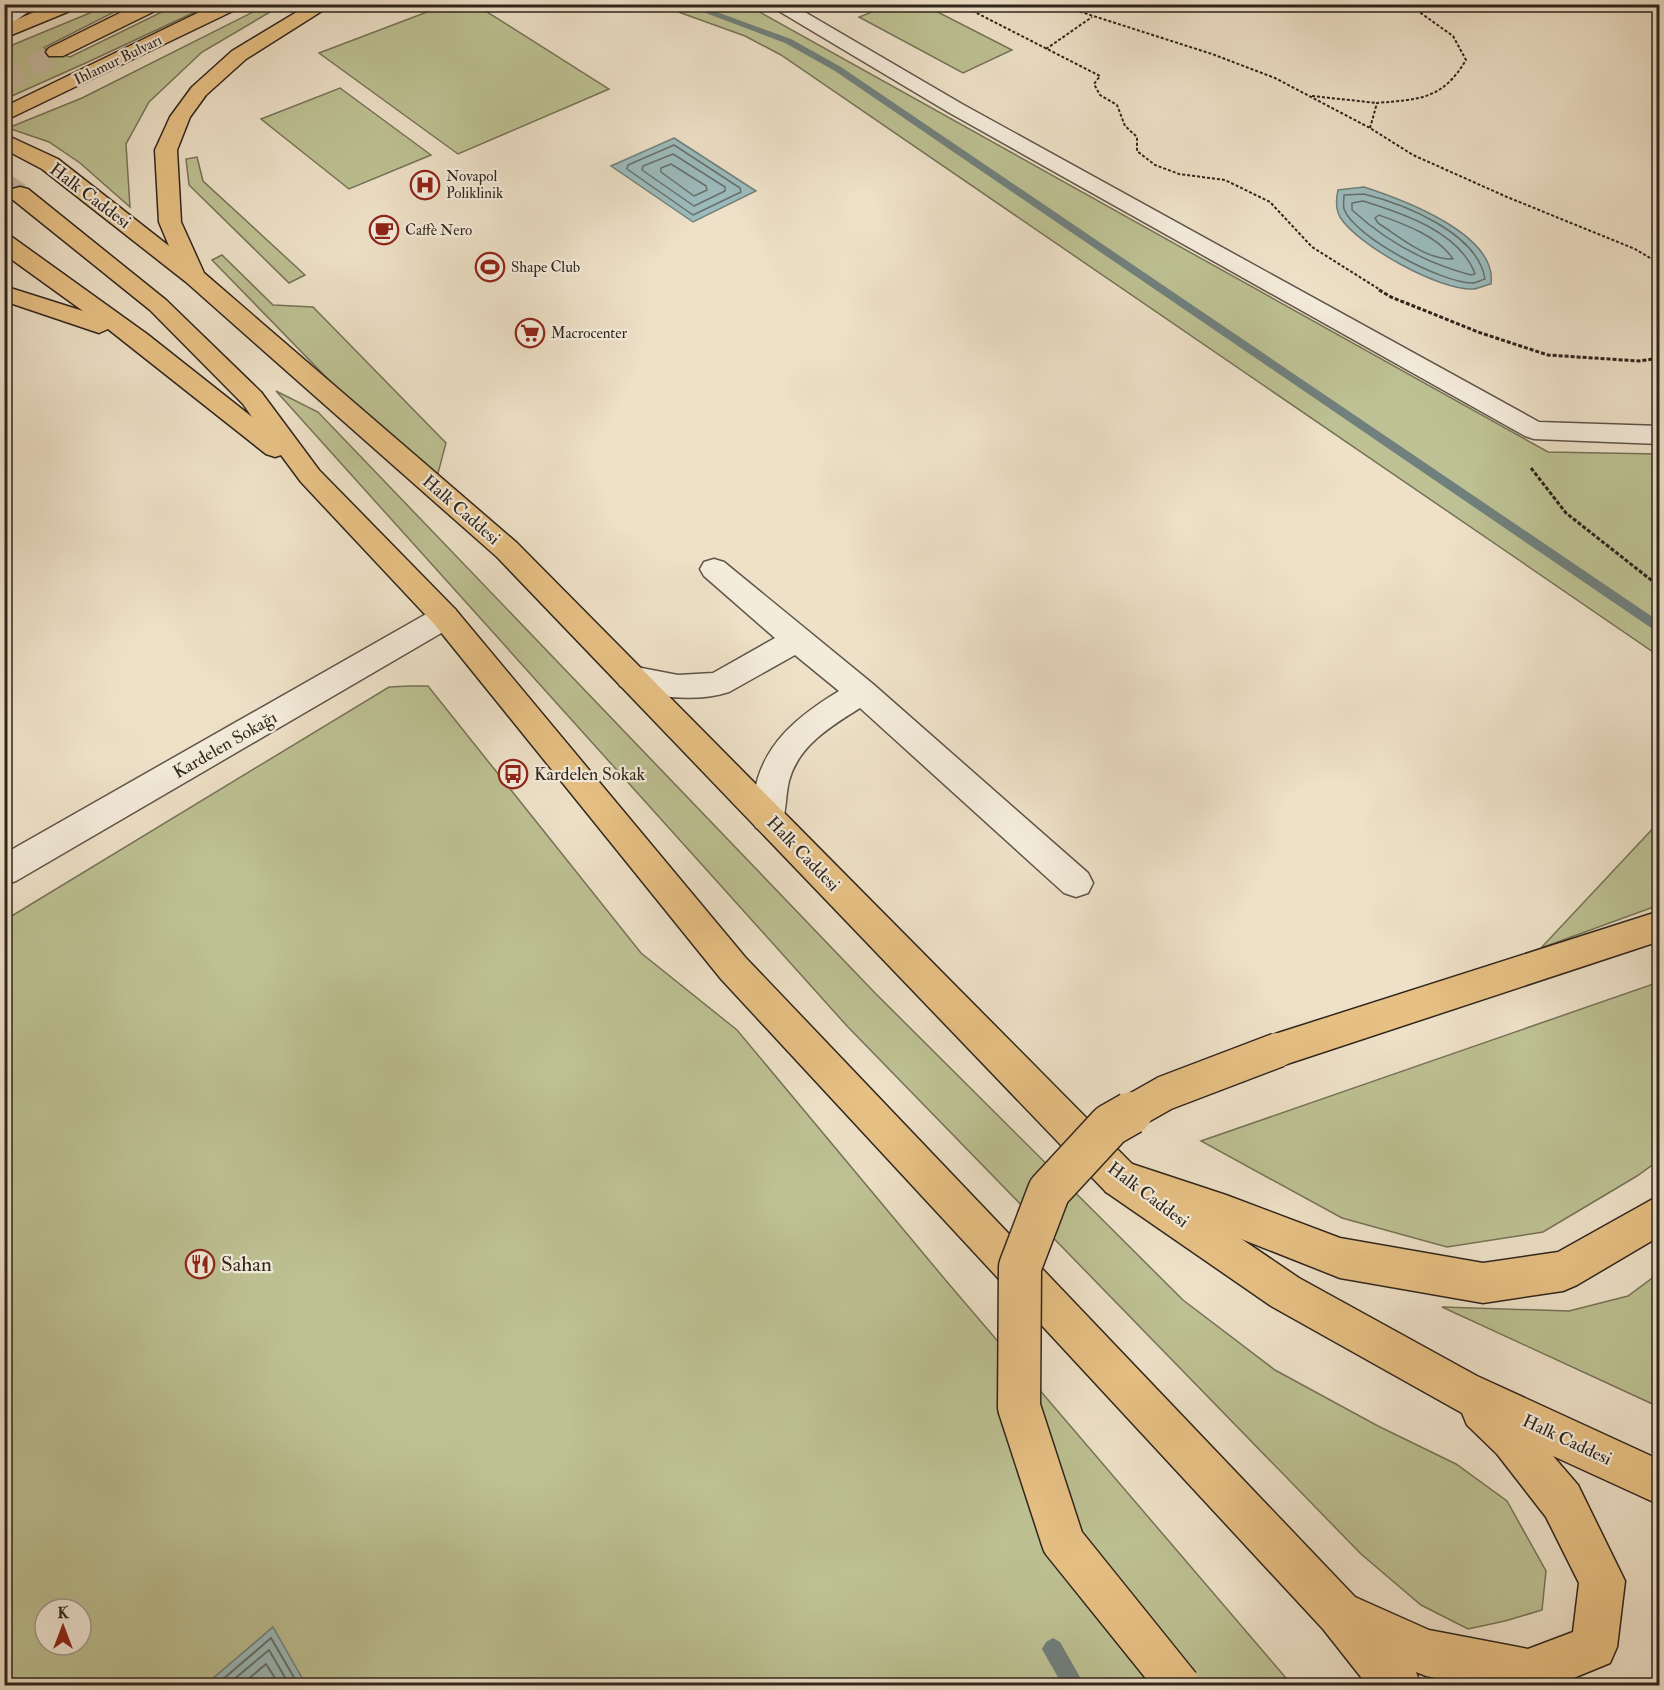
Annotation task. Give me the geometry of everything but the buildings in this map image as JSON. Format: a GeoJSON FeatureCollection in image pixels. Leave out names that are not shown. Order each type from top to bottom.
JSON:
{"type":"FeatureCollection","features":[{"type":"Feature","properties":{"kind":"main road"},"geometry":{"type":"LineString","coordinates":[[4,32],[70,4]]}},
{"type":"Feature","properties":{"kind":"main road"},"geometry":{"type":"LineString","coordinates":[[56,52],[154,4]]}},
{"type":"Feature","properties":{"kind":"main road","name":"Ihlamur Bulvarı"},"geometry":{"type":"LineString","coordinates":[[4,115],[232,4]]}},
{"type":"Feature","properties":{"kind":"main road"},"geometry":{"type":"LineString","coordinates":[[194,277],[170,222],[166,150],[180,117],[199,91],[239,55],[324,4]]}},
{"type":"Feature","properties":{"kind":"main road","name":"Halk Caddesi"},"geometry":{"type":"LineString","coordinates":[[4,140],[50,164],[194,277],[507,550],[1120,1179],[1285,1292],[1462,1391],[1659,1483]]}},
{"type":"Feature","properties":{"kind":"main road"},"geometry":{"type":"LineString","coordinates":[[4,160],[50,164]]}},
{"type":"Feature","properties":{"kind":"main road"},"geometry":{"type":"LineString","coordinates":[[20,194],[158,305],[252,398],[310,476],[445,617],[733,968],[1339,1613],[1398,1686]]}},
{"type":"Feature","properties":{"kind":"main road"},"geometry":{"type":"LineString","coordinates":[[4,242],[138,339],[310,476]]}},
{"type":"Feature","properties":{"kind":"main road"},"geometry":{"type":"LineString","coordinates":[[4,293],[138,339]]}},
{"type":"Feature","properties":{"kind":"main road"},"geometry":{"type":"LineString","coordinates":[[1179,1686],[1063,1542],[1019,1407],[1020,1267],[1048,1191],[1110,1125],[1165,1093],[1278,1050],[1659,926]]}},
{"type":"Feature","properties":{"kind":"main road"},"geometry":{"type":"LineString","coordinates":[[1120,1179],[1226,1214],[1340,1258],[1483,1283],[1563,1271],[1659,1214]]}},
{"type":"Feature","properties":{"kind":"main road"},"geometry":{"type":"LineString","coordinates":[[1339,1613],[1426,1653],[1528,1672],[1594,1647],[1602,1581],[1562,1501],[1512,1439],[1462,1391]]}},
{"type":"Feature","properties":{"kind":"street"},"geometry":{"type":"LineString","coordinates":[[4,20],[30,4]]}},
{"type":"Feature","properties":{"kind":"street"},"geometry":{"type":"LineString","coordinates":[[776,4],[955,108],[1534,430],[1659,435]]}},
{"type":"Feature","properties":{"kind":"street"},"geometry":{"type":"LineString","coordinates":[[714,569],[796,640],[862,692],[1076,883]]}},
{"type":"Feature","properties":{"kind":"street","name":"Kardelen Sokağı"},"geometry":{"type":"LineString","coordinates":[[4,871],[445,617]]}},
{"type":"Feature","properties":{"kind":"street"},"geometry":{"type":"LineString","coordinates":[[631,678],[678,687],[718,684],[796,640]]}},
{"type":"Feature","properties":{"kind":"street"},"geometry":{"type":"LineString","coordinates":[[768,818],[773,780],[793,740],[827,714],[862,692]]}},
{"type":"Feature","properties":{"kind":"path"},"geometry":{"type":"LineString","coordinates":[[959,4],[1100,76],[1094,84],[1096,92],[1105,100],[1117,105],[1125,126],[1137,137],[1137,151],[1155,165],[1179,174],[1226,180],[1270,202],[1312,247],[1391,297],[1478,332],[1548,355],[1639,361],[1659,358]]}},
{"type":"Feature","properties":{"kind":"path"},"geometry":{"type":"LineString","coordinates":[[1056,4],[1212,54],[1275,78],[1370,128],[1413,155],[1507,197],[1635,249],[1659,264]]}},
{"type":"Feature","properties":{"kind":"path"},"geometry":{"type":"LineString","coordinates":[[1309,96],[1377,103],[1435,96],[1456,80],[1466,60],[1453,36],[1418,11],[1398,4]]}},
{"type":"Feature","properties":{"kind":"path"},"geometry":{"type":"LineString","coordinates":[[1046,49],[1093,16]]}},
{"type":"Feature","properties":{"kind":"path"},"geometry":{"type":"LineString","coordinates":[[1370,128],[1377,103]]}},
{"type":"Feature","properties":{"kind":"path"},"geometry":{"type":"LineString","coordinates":[[1534,430],[1523,457],[1566,513],[1659,587]]}},
{"type":"Feature","properties":{"kind":"green space"},"geometry":{"type":"Polygon","coordinates":[[[448,4],[476,5],[609,89],[458,154],[319,53],[448,4]]]}},
{"type":"Feature","properties":{"kind":"green space"},"geometry":{"type":"Polygon","coordinates":[[[109,5],[128,5],[43,48],[70,57],[176,5],[210,5],[5,99],[5,48],[109,5]]]}},
{"type":"Feature","properties":{"kind":"green space"},"geometry":{"type":"Polygon","coordinates":[[[267,5],[282,5],[202,52],[149,102],[126,144],[130,207],[80,163],[49,142],[8,128],[82,98],[267,5]]]}},
{"type":"Feature","properties":{"kind":"green space"},"geometry":{"type":"Polygon","coordinates":[[[659,5],[747,5],[1548,452],[1659,454],[1659,656],[781,55],[745,36],[659,5]]]}},
{"type":"Feature","properties":{"kind":"green space"},"geometry":{"type":"Polygon","coordinates":[[[889,5],[924,5],[1012,50],[963,73],[859,17],[889,5]]]}},
{"type":"Feature","properties":{"kind":"green space"},"geometry":{"type":"Polygon","coordinates":[[[340,88],[431,155],[349,189],[261,119],[340,88]]]}},
{"type":"Feature","properties":{"kind":"green space"},"geometry":{"type":"Polygon","coordinates":[[[197,157],[203,181],[305,275],[289,283],[189,185],[186,159],[197,157]]]}},
{"type":"Feature","properties":{"kind":"green space"},"geometry":{"type":"Polygon","coordinates":[[[222,255],[273,305],[313,307],[446,443],[434,488],[212,260],[222,255]]]}},
{"type":"Feature","properties":{"kind":"green space"},"geometry":{"type":"Polygon","coordinates":[[[276,391],[318,412],[876,994],[1183,1300],[1275,1370],[1378,1426],[1456,1464],[1507,1501],[1546,1571],[1542,1610],[1468,1629],[1421,1605],[1361,1554],[847,1026],[276,391]]]}},
{"type":"Feature","properties":{"kind":"green space"},"geometry":{"type":"Polygon","coordinates":[[[428,686],[641,953],[737,1030],[948,1283],[1292,1685],[5,1686],[5,920],[389,687],[428,686]]]}},
{"type":"Feature","properties":{"kind":"green space"},"geometry":{"type":"Polygon","coordinates":[[[1659,822],[1659,905],[1541,948],[1659,822]]]}},
{"type":"Feature","properties":{"kind":"green space"},"geometry":{"type":"Polygon","coordinates":[[[1659,982],[1659,1160],[1637,1176],[1543,1232],[1447,1247],[1342,1218],[1201,1141],[1659,982]]]}},
{"type":"Feature","properties":{"kind":"green space"},"geometry":{"type":"Polygon","coordinates":[[[1659,1273],[1659,1407],[1442,1307],[1569,1311],[1628,1296],[1659,1273]]]}},
{"type":"Feature","properties":{"kind":"water"},"geometry":{"type":"Polygon","coordinates":[[[674,138],[756,191],[693,222],[611,166],[674,138]]]}},
{"type":"Feature","properties":{"kind":"water"},"geometry":{"type":"Polygon","coordinates":[[[1364,187],[1422,210],[1464,234],[1479,249],[1489,266],[1491,284],[1473,289],[1441,283],[1400,264],[1363,240],[1340,217],[1336,204],[1338,190],[1364,187]]]}},
{"type":"Feature","properties":{"kind":"water"},"geometry":{"type":"Polygon","coordinates":[[[273,1627],[306,1685],[205,1685],[273,1627]]]}},
{"type":"Feature","properties":{"kind":"waterway"},"geometry":{"type":"LineString","coordinates":[[686,4],[788,41],[838,69],[1660,629]]}},
{"type":"Feature","properties":{"kind":"waterway"},"geometry":{"type":"LineString","coordinates":[[1053,1649],[1075,1686]]}},
{"type":"Feature","properties":{"kind":"tunnel"},"geometry":{"type":"LineString","coordinates":[[4,83],[56,52]]}},
{"type":"Feature","properties":{"kind":"tunnel"},"geometry":{"type":"LineString","coordinates":[[4,183],[20,194]]}},
{"type":"Feature","properties":{"kind":"place","name":"Novapol Poliklinik"},"geometry":{"type":"Point","coordinates":[425,185]}},
{"type":"Feature","properties":{"kind":"place","name":"Caffè Nero"},"geometry":{"type":"Point","coordinates":[384,230]}},
{"type":"Feature","properties":{"kind":"place","name":"Shape Club"},"geometry":{"type":"Point","coordinates":[490,267]}},
{"type":"Feature","properties":{"kind":"place","name":"Macrocenter"},"geometry":{"type":"Point","coordinates":[530,333]}},
{"type":"Feature","properties":{"kind":"place","name":"Kardelen Sokak"},"geometry":{"type":"Point","coordinates":[513,774]}},
{"type":"Feature","properties":{"kind":"place","name":"Sahan"},"geometry":{"type":"Point","coordinates":[200,1264]}}]}
